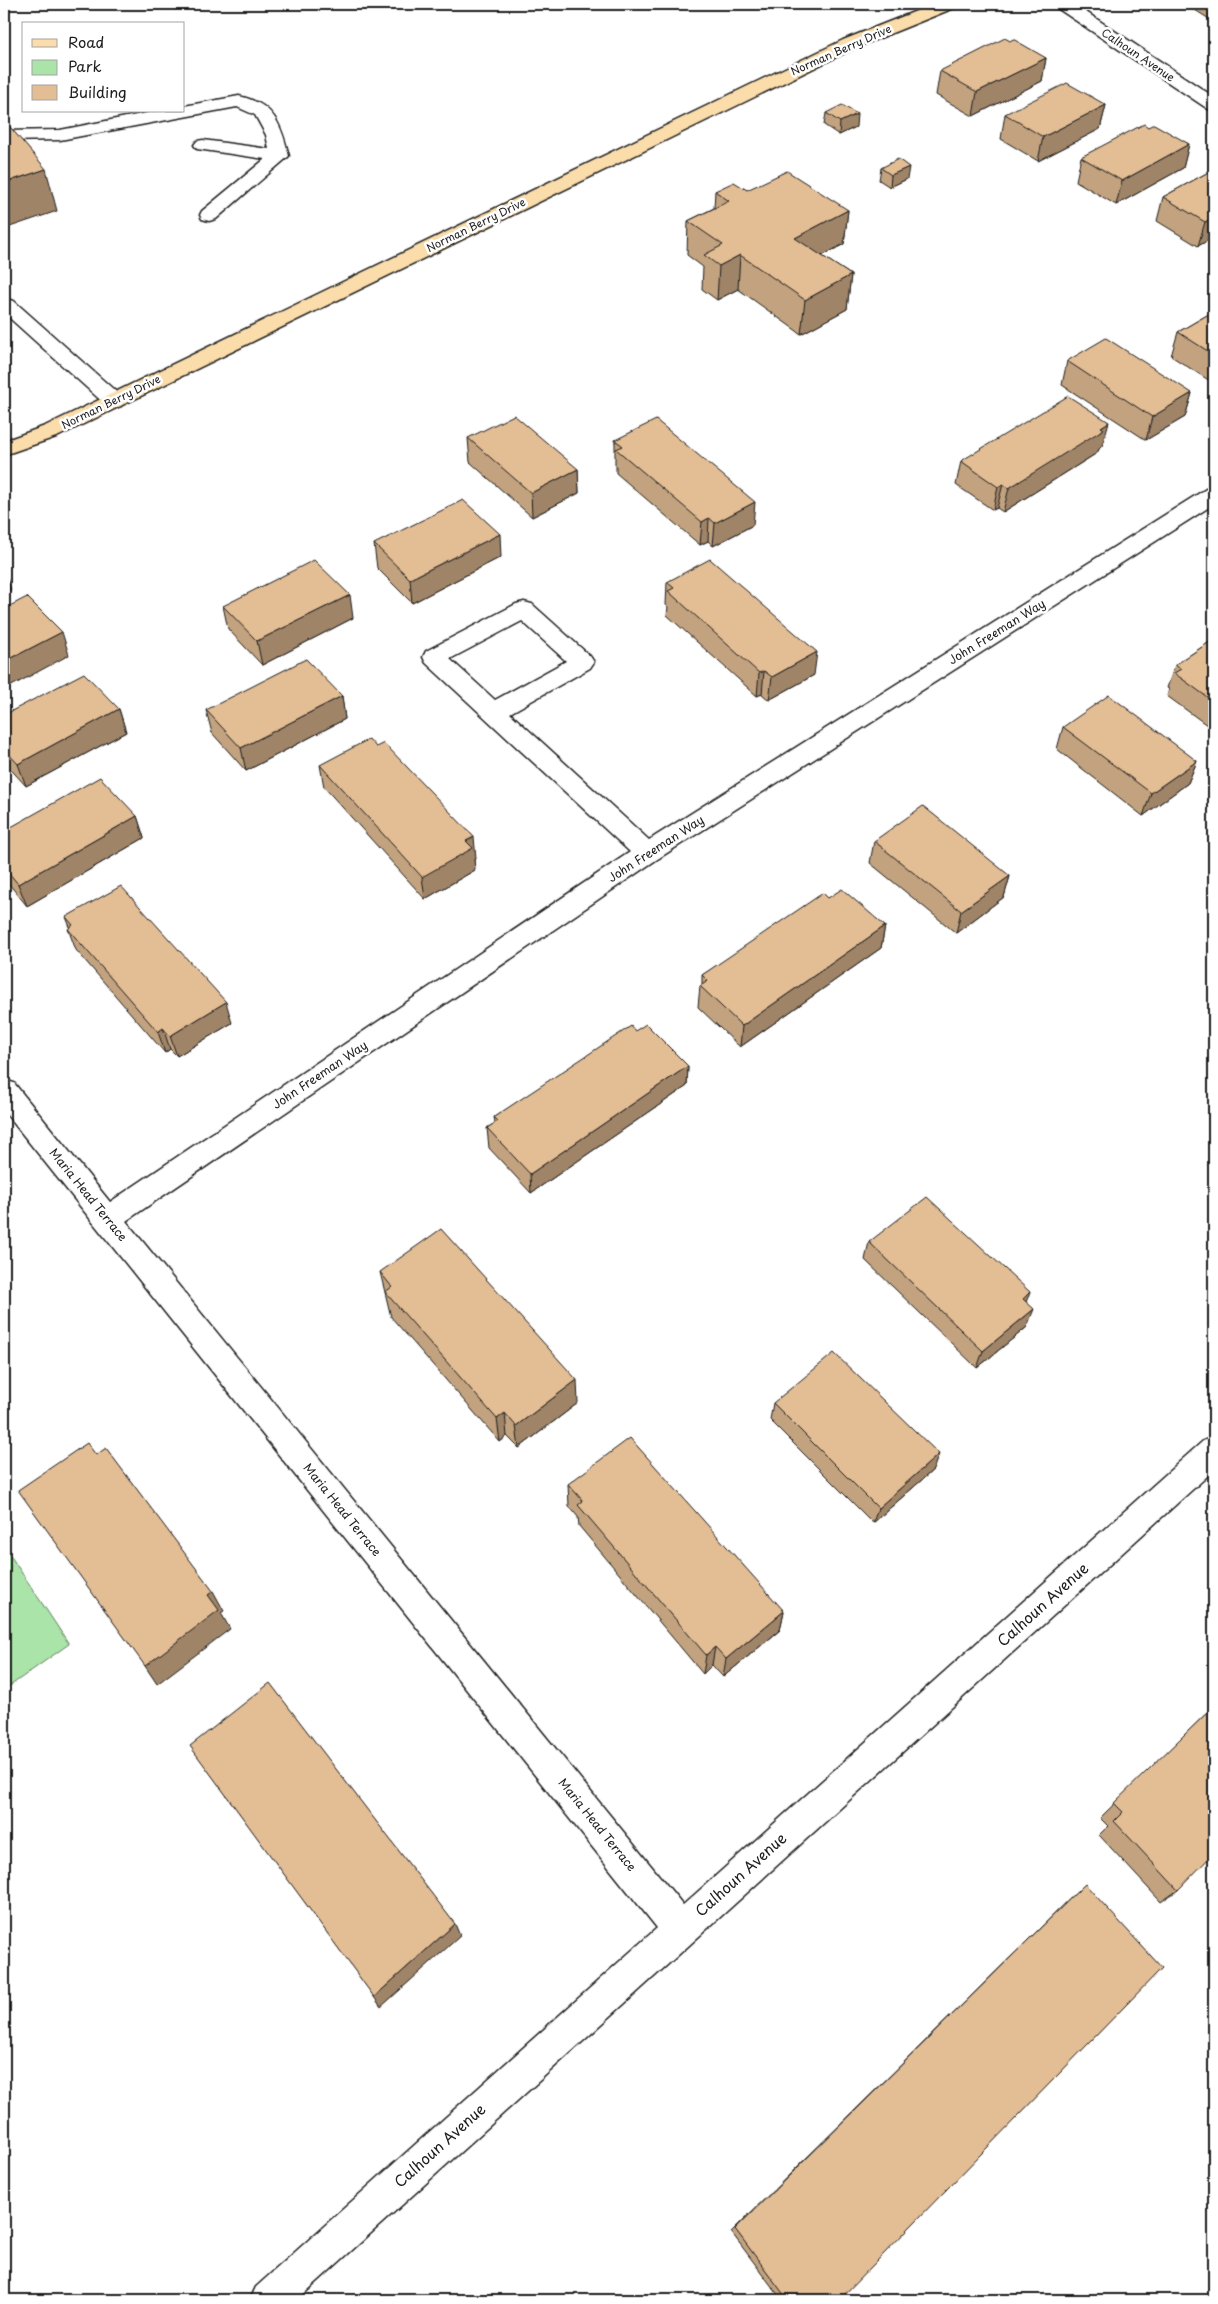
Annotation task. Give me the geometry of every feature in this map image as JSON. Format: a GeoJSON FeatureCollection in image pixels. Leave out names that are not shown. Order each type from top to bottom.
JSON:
{"type":"FeatureCollection","features":[{"type":"Feature","properties":{"kind":"main road","name":"Norman Berry Drive"},"geometry":{"type":"LineString","coordinates":[[4,448],[52,431],[849,44],[948,4]]}},
{"type":"Feature","properties":{"kind":"street","name":"Calhoun Avenue"},"geometry":{"type":"LineString","coordinates":[[1062,4],[1214,106]]}},
{"type":"Feature","properties":{"kind":"street"},"geometry":{"type":"LineString","coordinates":[[185,111],[239,101],[262,112],[275,134],[280,156]]}},
{"type":"Feature","properties":{"kind":"street"},"geometry":{"type":"LineString","coordinates":[[4,136],[60,135],[181,112]]}},
{"type":"Feature","properties":{"kind":"street"},"geometry":{"type":"LineString","coordinates":[[203,146],[280,156]]}},
{"type":"Feature","properties":{"kind":"street"},"geometry":{"type":"LineString","coordinates":[[209,215],[280,156]]}},
{"type":"Feature","properties":{"kind":"street"},"geometry":{"type":"LineString","coordinates":[[5,306],[28,300]]}},
{"type":"Feature","properties":{"kind":"street"},"geometry":{"type":"LineString","coordinates":[[5,306],[114,401]]}},
{"type":"Feature","properties":{"kind":"street","name":"John Freeman Way"},"geometry":{"type":"LineString","coordinates":[[107,1219],[648,853],[1214,494]]}},
{"type":"Feature","properties":{"kind":"street"},"geometry":{"type":"LineString","coordinates":[[494,711],[582,662],[524,610],[434,656],[648,853]]}},
{"type":"Feature","properties":{"kind":"street","name":"Maria Head Terrace"},"geometry":{"type":"LineString","coordinates":[[4,1091],[681,1930]]}},
{"type":"Feature","properties":{"kind":"street","name":"Calhoun Avenue"},"geometry":{"type":"LineString","coordinates":[[269,2300],[1214,1451]]}},
{"type":"Feature","properties":{"kind":"green space"},"geometry":{"type":"Polygon","coordinates":[[[4,1546],[69,1644],[4,1690],[4,1546]]]}},
{"type":"Feature","properties":{"kind":"building"},"geometry":{"type":"Polygon","coordinates":[[[1005,38],[1010,41],[1013,39],[1046,58],[977,92],[940,71],[1005,38]]]}},
{"type":"Feature","properties":{"kind":"building"},"geometry":{"type":"Polygon","coordinates":[[[1067,83],[1106,105],[1043,137],[1005,114],[1067,83]]]}},
{"type":"Feature","properties":{"kind":"building"},"geometry":{"type":"Polygon","coordinates":[[[842,105],[857,114],[840,122],[826,113],[842,105]]]}},
{"type":"Feature","properties":{"kind":"building"},"geometry":{"type":"Polygon","coordinates":[[[5,121],[46,169],[4,183],[5,121]]]}},
{"type":"Feature","properties":{"kind":"building"},"geometry":{"type":"Polygon","coordinates":[[[1144,124],[1148,127],[1154,124],[1189,144],[1122,181],[1081,157],[1144,124]]]}},
{"type":"Feature","properties":{"kind":"building"},"geometry":{"type":"Polygon","coordinates":[[[898,159],[909,167],[891,175],[881,168],[898,159]]]}},
{"type":"Feature","properties":{"kind":"building"},"geometry":{"type":"Polygon","coordinates":[[[1214,169],[1214,217],[1205,222],[1163,197],[1214,169]]]}},
{"type":"Feature","properties":{"kind":"building"},"geometry":{"type":"Polygon","coordinates":[[[787,171],[848,210],[795,238],[851,275],[805,300],[740,255],[719,266],[704,255],[723,245],[688,221],[729,201],[715,191],[734,182],[747,190],[787,171]]]}},
{"type":"Feature","properties":{"kind":"building"},"geometry":{"type":"Polygon","coordinates":[[[1214,311],[1214,355],[1178,332],[1214,311]]]}},
{"type":"Feature","properties":{"kind":"building"},"geometry":{"type":"Polygon","coordinates":[[[1106,338],[1192,393],[1152,417],[1067,361],[1106,338]]]}},
{"type":"Feature","properties":{"kind":"building"},"geometry":{"type":"Polygon","coordinates":[[[1068,396],[1109,422],[1101,427],[1104,429],[1009,488],[1003,484],[998,487],[961,461],[1068,396]]]}},
{"type":"Feature","properties":{"kind":"building"},"geometry":{"type":"Polygon","coordinates":[[[514,415],[578,469],[531,493],[468,438],[514,415]]]}},
{"type":"Feature","properties":{"kind":"building"},"geometry":{"type":"Polygon","coordinates":[[[656,420],[755,502],[715,523],[709,518],[702,522],[616,449],[623,446],[615,440],[656,420]]]}},
{"type":"Feature","properties":{"kind":"building"},"geometry":{"type":"Polygon","coordinates":[[[463,500],[500,534],[410,579],[374,544],[463,500]]]}},
{"type":"Feature","properties":{"kind":"building"},"geometry":{"type":"Polygon","coordinates":[[[710,559],[817,652],[772,677],[764,671],[759,673],[668,591],[674,588],[667,582],[710,559]]]}},
{"type":"Feature","properties":{"kind":"building"},"geometry":{"type":"Polygon","coordinates":[[[314,560],[350,595],[257,641],[223,606],[314,560]]]}},
{"type":"Feature","properties":{"kind":"building"},"geometry":{"type":"Polygon","coordinates":[[[27,597],[62,632],[4,662],[4,609],[27,597]]]}},
{"type":"Feature","properties":{"kind":"building"},"geometry":{"type":"Polygon","coordinates":[[[1214,639],[1214,702],[1174,673],[1181,669],[1175,665],[1214,639]]]}},
{"type":"Feature","properties":{"kind":"building"},"geometry":{"type":"Polygon","coordinates":[[[306,659],[342,696],[241,748],[206,710],[306,659]]]}},
{"type":"Feature","properties":{"kind":"building"},"geometry":{"type":"Polygon","coordinates":[[[84,673],[119,709],[18,764],[4,749],[4,715],[84,673]]]}},
{"type":"Feature","properties":{"kind":"building"},"geometry":{"type":"Polygon","coordinates":[[[1109,695],[1197,761],[1151,793],[1063,727],[1109,695]]]}},
{"type":"Feature","properties":{"kind":"building"},"geometry":{"type":"Polygon","coordinates":[[[369,739],[376,747],[384,743],[474,837],[466,841],[473,848],[422,877],[320,765],[369,739]]]}},
{"type":"Feature","properties":{"kind":"building"},"geometry":{"type":"Polygon","coordinates":[[[100,777],[137,816],[18,884],[4,867],[4,831],[100,777]]]}},
{"type":"Feature","properties":{"kind":"building"},"geometry":{"type":"Polygon","coordinates":[[[923,806],[1010,876],[961,911],[874,841],[923,806]]]}},
{"type":"Feature","properties":{"kind":"building"},"geometry":{"type":"Polygon","coordinates":[[[121,886],[226,1002],[170,1036],[163,1028],[158,1032],[68,929],[73,925],[66,917],[121,886]]]}},
{"type":"Feature","properties":{"kind":"building"},"geometry":{"type":"Polygon","coordinates":[[[842,889],[885,926],[742,1026],[700,986],[708,981],[702,975],[823,893],[828,898],[842,889]]]}},
{"type":"Feature","properties":{"kind":"building"},"geometry":{"type":"Polygon","coordinates":[[[646,1024],[688,1066],[530,1174],[487,1128],[498,1121],[494,1117],[631,1026],[635,1031],[646,1024]]]}},
{"type":"Feature","properties":{"kind":"building"},"geometry":{"type":"Polygon","coordinates":[[[927,1197],[1030,1292],[1023,1299],[1034,1309],[983,1351],[869,1242],[927,1197]]]}},
{"type":"Feature","properties":{"kind":"building"},"geometry":{"type":"Polygon","coordinates":[[[441,1229],[577,1380],[516,1426],[505,1413],[497,1419],[385,1292],[392,1287],[380,1272],[441,1229]]]}},
{"type":"Feature","properties":{"kind":"building"},"geometry":{"type":"Polygon","coordinates":[[[834,1353],[939,1454],[878,1508],[773,1403],[834,1353]]]}},
{"type":"Feature","properties":{"kind":"building"},"geometry":{"type":"Polygon","coordinates":[[[630,1438],[784,1611],[726,1659],[715,1647],[706,1655],[578,1505],[583,1501],[568,1484],[630,1438]]]}},
{"type":"Feature","properties":{"kind":"building"},"geometry":{"type":"Polygon","coordinates":[[[87,1443],[96,1455],[106,1448],[213,1591],[208,1595],[219,1610],[145,1666],[18,1490],[87,1443]]]}},
{"type":"Feature","properties":{"kind":"building"},"geometry":{"type":"Polygon","coordinates":[[[270,1683],[455,1924],[374,1997],[190,1746],[270,1683]]]}},
{"type":"Feature","properties":{"kind":"building"},"geometry":{"type":"Polygon","coordinates":[[[1214,1706],[1214,1853],[1178,1890],[1114,1821],[1123,1812],[1114,1803],[1214,1706]]]}},
{"type":"Feature","properties":{"kind":"building"},"geometry":{"type":"Polygon","coordinates":[[[1085,1884],[1162,1968],[839,2300],[788,2300],[735,2229],[1085,1884]]]}}]}
